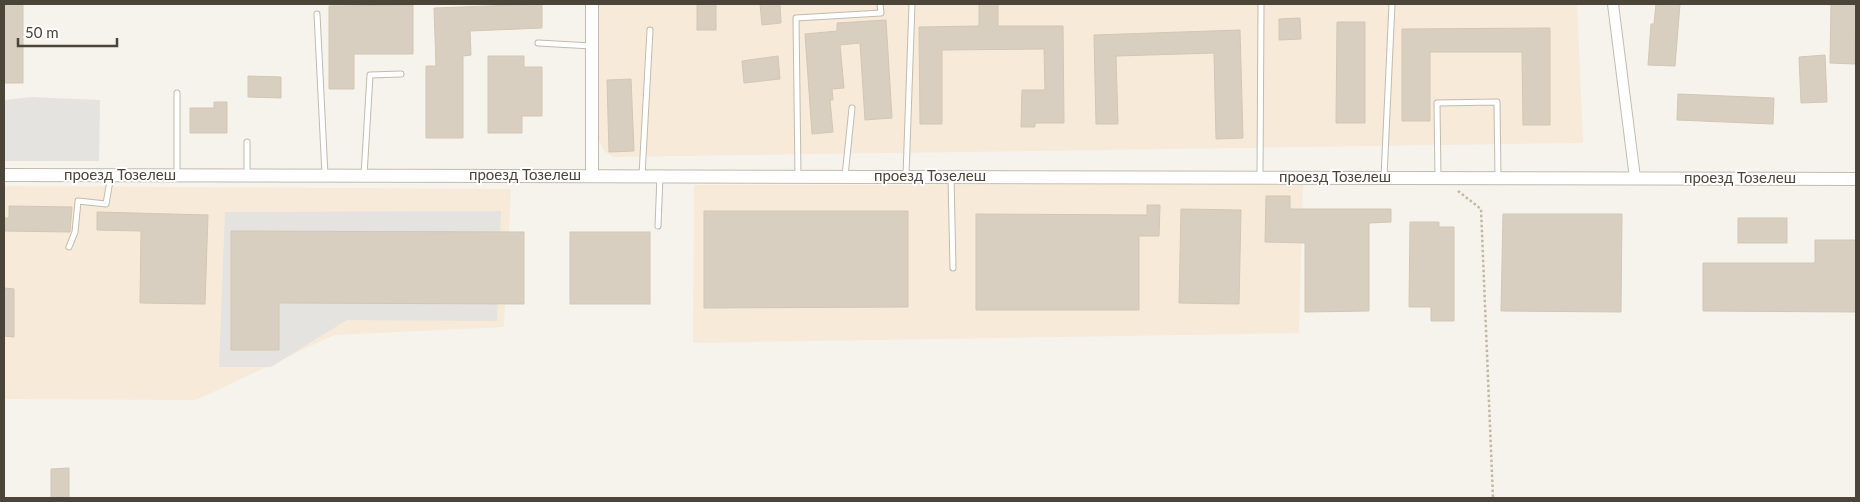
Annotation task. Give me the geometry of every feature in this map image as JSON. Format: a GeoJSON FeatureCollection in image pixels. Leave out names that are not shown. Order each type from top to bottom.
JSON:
{"type":"FeatureCollection","features":[{"type":"Feature","properties":{"kind":"street"},"geometry":{"type":"LineString","coordinates":[[592,4],[592,175]]}},
{"type":"Feature","properties":{"kind":"street"},"geometry":{"type":"LineString","coordinates":[[1613,4],[1635,178]]}},
{"type":"Feature","properties":{"kind":"street","name":"проезд Тозелеш"},"geometry":{"type":"LineString","coordinates":[[4,175],[1856,179]]}},
{"type":"Feature","properties":{"kind":"lane"},"geometry":{"type":"LineString","coordinates":[[798,176],[796,18],[881,13],[880,4]]}},
{"type":"Feature","properties":{"kind":"lane"},"geometry":{"type":"LineString","coordinates":[[906,176],[912,4]]}},
{"type":"Feature","properties":{"kind":"lane"},"geometry":{"type":"LineString","coordinates":[[1260,177],[1262,4]]}},
{"type":"Feature","properties":{"kind":"lane"},"geometry":{"type":"LineString","coordinates":[[1384,177],[1392,4]]}},
{"type":"Feature","properties":{"kind":"lane"},"geometry":{"type":"LineString","coordinates":[[317,14],[325,175]]}},
{"type":"Feature","properties":{"kind":"lane"},"geometry":{"type":"LineString","coordinates":[[642,175],[650,30]]}},
{"type":"Feature","properties":{"kind":"lane"},"geometry":{"type":"LineString","coordinates":[[538,42],[592,46]]}},
{"type":"Feature","properties":{"kind":"lane"},"geometry":{"type":"LineString","coordinates":[[364,175],[370,75],[401,74]]}},
{"type":"Feature","properties":{"kind":"lane"},"geometry":{"type":"LineString","coordinates":[[176,93],[177,175]]}},
{"type":"Feature","properties":{"kind":"lane"},"geometry":{"type":"LineString","coordinates":[[1438,177],[1437,103],[1497,102],[1498,178]]}},
{"type":"Feature","properties":{"kind":"lane"},"geometry":{"type":"LineString","coordinates":[[845,176],[852,108]]}},
{"type":"Feature","properties":{"kind":"lane"},"geometry":{"type":"LineString","coordinates":[[247,142],[247,175]]}},
{"type":"Feature","properties":{"kind":"lane"},"geometry":{"type":"LineString","coordinates":[[69,247],[75,232],[78,202],[106,204],[111,175]]}},
{"type":"Feature","properties":{"kind":"lane"},"geometry":{"type":"LineString","coordinates":[[658,226],[660,175]]}},
{"type":"Feature","properties":{"kind":"lane"},"geometry":{"type":"LineString","coordinates":[[951,176],[953,268]]}},
{"type":"Feature","properties":{"kind":"path"},"geometry":{"type":"LineString","coordinates":[[1454,178],[1454,189],[1481,209],[1493,498]]}},
{"type":"Feature","properties":{"kind":"shaded area"},"geometry":{"type":"Polygon","coordinates":[[[599,4],[1577,4],[1583,143],[613,157],[604,151],[599,141],[599,4]]]}},
{"type":"Feature","properties":{"kind":"shaded area"},"geometry":{"type":"Polygon","coordinates":[[[32,97],[100,100],[99,161],[4,161],[4,100],[32,97]]]}},
{"type":"Feature","properties":{"kind":"shaded area"},"geometry":{"type":"Polygon","coordinates":[[[694,185],[1303,185],[1299,333],[693,343],[694,185]]]}},
{"type":"Feature","properties":{"kind":"shaded area"},"geometry":{"type":"Polygon","coordinates":[[[4,186],[511,189],[504,327],[334,335],[196,400],[4,399],[4,186]]]}},
{"type":"Feature","properties":{"kind":"shaded area"},"geometry":{"type":"Polygon","coordinates":[[[501,211],[497,321],[347,320],[271,367],[219,367],[225,212],[501,211]]]}},
{"type":"Feature","properties":{"kind":"building"},"geometry":{"type":"Polygon","coordinates":[[[4,4],[23,4],[23,83],[4,83],[4,4]]]}},
{"type":"Feature","properties":{"kind":"building"},"geometry":{"type":"Polygon","coordinates":[[[542,4],[542,28],[470,31],[471,55],[463,56],[463,138],[426,138],[426,66],[436,66],[434,8],[542,4]]]}},
{"type":"Feature","properties":{"kind":"building"},"geometry":{"type":"Polygon","coordinates":[[[697,4],[716,4],[716,30],[697,30],[697,4]]]}},
{"type":"Feature","properties":{"kind":"building"},"geometry":{"type":"Polygon","coordinates":[[[760,4],[780,4],[781,23],[762,25],[760,4]]]}},
{"type":"Feature","properties":{"kind":"building"},"geometry":{"type":"Polygon","coordinates":[[[979,4],[998,4],[998,26],[1063,26],[1064,123],[1035,123],[1035,127],[1021,127],[1022,90],[1045,90],[1044,49],[942,50],[942,124],[920,124],[919,27],[979,26],[979,4]]]}},
{"type":"Feature","properties":{"kind":"building"},"geometry":{"type":"Polygon","coordinates":[[[1656,4],[1680,4],[1675,66],[1648,65],[1651,24],[1654,24],[1656,4]]]}},
{"type":"Feature","properties":{"kind":"building"},"geometry":{"type":"Polygon","coordinates":[[[1831,4],[1856,4],[1855,64],[1830,63],[1831,4]]]}},
{"type":"Feature","properties":{"kind":"building"},"geometry":{"type":"Polygon","coordinates":[[[413,5],[413,54],[354,54],[354,89],[329,89],[329,6],[413,5]]]}},
{"type":"Feature","properties":{"kind":"building"},"geometry":{"type":"Polygon","coordinates":[[[1300,18],[1301,39],[1279,40],[1279,19],[1300,18]]]}},
{"type":"Feature","properties":{"kind":"building"},"geometry":{"type":"Polygon","coordinates":[[[886,20],[892,118],[865,120],[860,43],[840,45],[844,88],[832,89],[833,100],[830,100],[833,132],[812,134],[805,34],[837,31],[837,23],[886,20]]]}},
{"type":"Feature","properties":{"kind":"building"},"geometry":{"type":"Polygon","coordinates":[[[1337,22],[1365,22],[1365,123],[1336,123],[1337,22]]]}},
{"type":"Feature","properties":{"kind":"building"},"geometry":{"type":"Polygon","coordinates":[[[1550,28],[1550,125],[1523,125],[1522,52],[1430,52],[1430,121],[1402,121],[1402,29],[1550,28]]]}},
{"type":"Feature","properties":{"kind":"building"},"geometry":{"type":"Polygon","coordinates":[[[1240,30],[1243,138],[1216,139],[1214,53],[1116,56],[1118,124],[1096,124],[1094,35],[1240,30]]]}},
{"type":"Feature","properties":{"kind":"building"},"geometry":{"type":"Polygon","coordinates":[[[1825,55],[1827,102],[1801,103],[1799,57],[1825,55]]]}},
{"type":"Feature","properties":{"kind":"building"},"geometry":{"type":"Polygon","coordinates":[[[488,56],[524,56],[524,67],[542,67],[542,116],[522,116],[522,133],[488,133],[488,56]]]}},
{"type":"Feature","properties":{"kind":"building"},"geometry":{"type":"Polygon","coordinates":[[[778,56],[780,79],[744,83],[742,61],[778,56]]]}},
{"type":"Feature","properties":{"kind":"building"},"geometry":{"type":"Polygon","coordinates":[[[248,76],[281,77],[281,98],[248,97],[248,76]]]}},
{"type":"Feature","properties":{"kind":"building"},"geometry":{"type":"Polygon","coordinates":[[[631,79],[634,151],[609,152],[607,80],[631,79]]]}},
{"type":"Feature","properties":{"kind":"building"},"geometry":{"type":"Polygon","coordinates":[[[1678,94],[1774,98],[1773,124],[1677,120],[1678,94]]]}},
{"type":"Feature","properties":{"kind":"building"},"geometry":{"type":"Polygon","coordinates":[[[214,102],[227,102],[227,133],[190,133],[190,108],[214,108],[214,102]]]}},
{"type":"Feature","properties":{"kind":"building"},"geometry":{"type":"Polygon","coordinates":[[[1266,196],[1290,196],[1290,209],[1391,209],[1391,222],[1369,223],[1369,311],[1305,312],[1305,243],[1265,242],[1266,196]]]}},
{"type":"Feature","properties":{"kind":"building"},"geometry":{"type":"Polygon","coordinates":[[[1147,205],[1160,205],[1159,236],[1139,236],[1139,310],[976,310],[976,214],[1147,215],[1147,205]]]}},
{"type":"Feature","properties":{"kind":"building"},"geometry":{"type":"Polygon","coordinates":[[[9,206],[72,207],[70,232],[4,231],[4,218],[9,218],[9,206]]]}},
{"type":"Feature","properties":{"kind":"building"},"geometry":{"type":"Polygon","coordinates":[[[1181,209],[1241,210],[1239,304],[1179,303],[1181,209]]]}},
{"type":"Feature","properties":{"kind":"building"},"geometry":{"type":"Polygon","coordinates":[[[704,211],[908,211],[908,307],[704,308],[704,211]]]}},
{"type":"Feature","properties":{"kind":"building"},"geometry":{"type":"Polygon","coordinates":[[[97,212],[208,215],[205,304],[140,303],[141,231],[97,230],[97,212]]]}},
{"type":"Feature","properties":{"kind":"building"},"geometry":{"type":"Polygon","coordinates":[[[1503,214],[1622,214],[1621,312],[1501,311],[1503,214]]]}},
{"type":"Feature","properties":{"kind":"building"},"geometry":{"type":"Polygon","coordinates":[[[1738,218],[1787,218],[1787,243],[1738,243],[1738,218]]]}},
{"type":"Feature","properties":{"kind":"building"},"geometry":{"type":"Polygon","coordinates":[[[1410,222],[1439,222],[1439,227],[1454,227],[1454,321],[1431,321],[1431,307],[1409,307],[1410,222]]]}},
{"type":"Feature","properties":{"kind":"building"},"geometry":{"type":"Polygon","coordinates":[[[231,231],[524,232],[524,304],[279,303],[279,350],[231,350],[231,231]]]}},
{"type":"Feature","properties":{"kind":"building"},"geometry":{"type":"Polygon","coordinates":[[[570,232],[650,232],[650,304],[570,304],[570,232]]]}},
{"type":"Feature","properties":{"kind":"building"},"geometry":{"type":"Polygon","coordinates":[[[1815,240],[1856,240],[1856,312],[1703,311],[1703,263],[1815,263],[1815,240]]]}},
{"type":"Feature","properties":{"kind":"building"},"geometry":{"type":"Polygon","coordinates":[[[4,288],[14,289],[14,337],[4,336],[4,288]]]}},
{"type":"Feature","properties":{"kind":"building"},"geometry":{"type":"Polygon","coordinates":[[[69,468],[69,498],[51,498],[51,469],[69,468]]]}}]}
